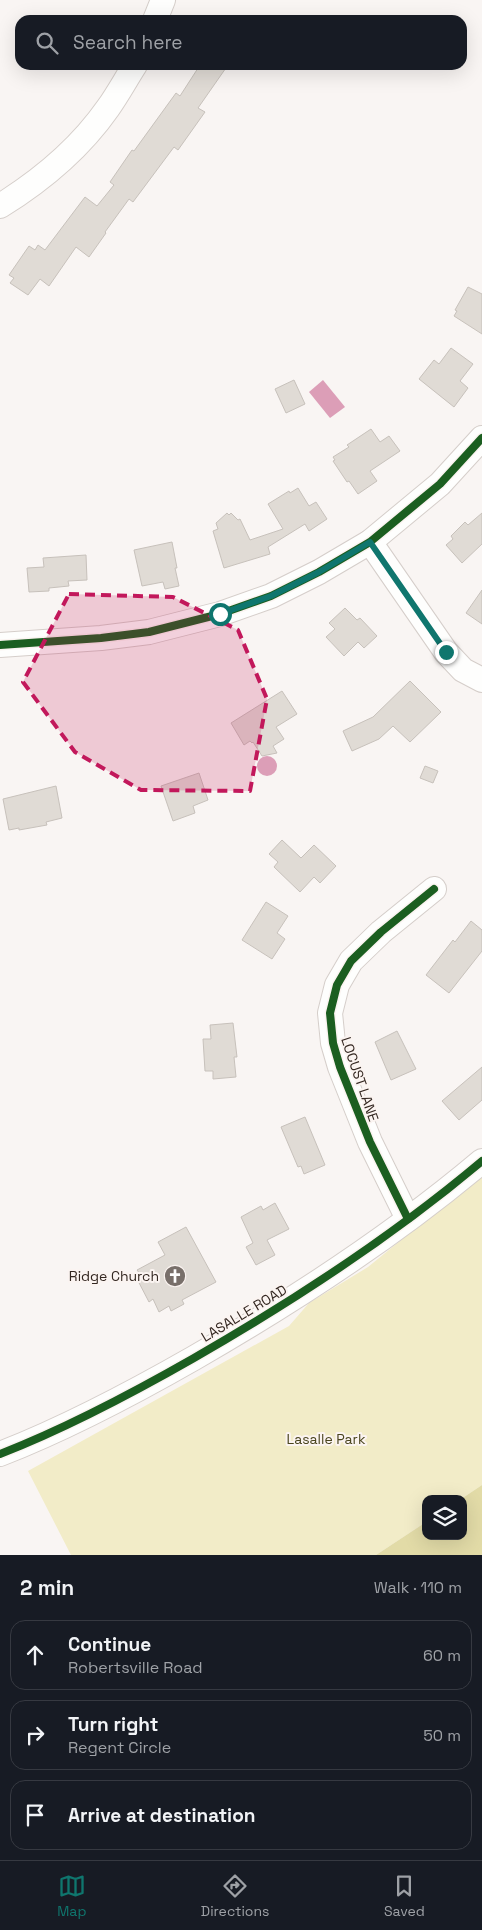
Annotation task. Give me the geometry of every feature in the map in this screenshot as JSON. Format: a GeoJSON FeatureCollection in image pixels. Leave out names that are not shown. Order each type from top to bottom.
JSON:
{"type":"FeatureCollection","features":[{"type":"Feature","properties":{"kind":"street"},"geometry":{"type":"LineString","coordinates":[[157,15],[163,0]]}},
{"type":"Feature","properties":{"kind":"street"},"geometry":{"type":"LineString","coordinates":[[0,206],[52,169],[84,137],[108,108],[132,70]]}},
{"type":"Feature","properties":{"kind":"street"},"geometry":{"type":"LineString","coordinates":[[0,645],[101,638],[181,625],[271,596],[319,572],[370,542],[440,484],[482,438]]}},
{"type":"Feature","properties":{"kind":"street"},"geometry":{"type":"LineString","coordinates":[[370,542],[446,652],[463,670],[482,680]]}},
{"type":"Feature","properties":{"kind":"street","name":"LOCUST LANE"},"geometry":{"type":"LineString","coordinates":[[408,1219],[370,1142],[340,1066],[333,1044],[330,1013],[337,985],[351,961],[381,932],[434,890]]}},
{"type":"Feature","properties":{"kind":"street","name":"LASALLE ROAD"},"geometry":{"type":"LineString","coordinates":[[0,1454],[36,1440],[133,1393],[256,1322],[348,1262],[408,1219],[482,1161]]}},
{"type":"Feature","properties":{"kind":"highlighted area"},"geometry":{"type":"Polygon","coordinates":[[[69,594],[173,597],[238,630],[267,699],[250,791],[141,790],[75,752],[23,682],[69,594]]]}},
{"type":"Feature","properties":{"kind":"green space","name":"Lasalle Park"},"geometry":{"type":"Polygon","coordinates":[[[482,1174],[482,1485],[467,1495],[422,1495],[422,1525],[376,1555],[71,1555],[28,1471],[289,1326],[309,1303],[368,1267],[482,1174]]]}},
{"type":"Feature","properties":{"kind":"shaded area"},"geometry":{"type":"Polygon","coordinates":[[[323,380],[345,407],[330,418],[309,392],[323,380]]]}},
{"type":"Feature","properties":{"kind":"shaded area"},"geometry":{"type":"Polygon","coordinates":[[[267,756],[274,759],[277,766],[274,773],[267,776],[260,773],[257,766],[260,759],[267,756]]]}},
{"type":"Feature","properties":{"kind":"shaded area"},"geometry":{"type":"Polygon","coordinates":[[[482,1485],[482,1555],[376,1555],[422,1525],[422,1540],[467,1540],[467,1495],[482,1485]]]}},
{"type":"Feature","properties":{"kind":"building"},"geometry":{"type":"Polygon","coordinates":[[[197,70],[225,70],[198,108],[205,112],[178,150],[174,147],[133,202],[129,199],[89,257],[76,247],[49,286],[40,279],[28,295],[10,283],[14,278],[9,275],[29,246],[35,250],[38,245],[45,250],[85,197],[97,206],[114,185],[110,182],[132,150],[134,151],[176,93],[180,96],[197,70]]]}},
{"type":"Feature","properties":{"kind":"building"},"geometry":{"type":"Polygon","coordinates":[[[468,287],[482,294],[482,334],[454,316],[457,311],[455,310],[468,287]]]}},
{"type":"Feature","properties":{"kind":"building"},"geometry":{"type":"Polygon","coordinates":[[[451,348],[473,364],[460,381],[468,388],[454,407],[419,379],[434,360],[439,364],[451,348]]]}},
{"type":"Feature","properties":{"kind":"building"},"geometry":{"type":"Polygon","coordinates":[[[294,380],[305,404],[286,413],[275,389],[294,380]]]}},
{"type":"Feature","properties":{"kind":"building"},"geometry":{"type":"Polygon","coordinates":[[[371,429],[380,442],[389,436],[400,451],[370,471],[377,481],[358,494],[349,481],[347,482],[333,461],[335,460],[333,457],[371,429]]]}},
{"type":"Feature","properties":{"kind":"building"},"geometry":{"type":"Polygon","coordinates":[[[298,488],[309,506],[316,502],[327,519],[309,531],[305,524],[268,547],[270,554],[224,568],[213,531],[218,529],[216,523],[227,513],[229,515],[231,513],[238,520],[240,519],[250,540],[283,529],[268,504],[289,491],[290,493],[298,488]]]}},
{"type":"Feature","properties":{"kind":"building"},"geometry":{"type":"Polygon","coordinates":[[[482,513],[482,544],[462,563],[446,545],[453,539],[451,536],[465,522],[468,525],[482,513]]]}},
{"type":"Feature","properties":{"kind":"building"},"geometry":{"type":"Polygon","coordinates":[[[172,542],[179,586],[165,589],[163,582],[142,586],[134,550],[172,542]]]}},
{"type":"Feature","properties":{"kind":"building"},"geometry":{"type":"Polygon","coordinates":[[[86,555],[87,580],[68,581],[69,586],[49,588],[49,591],[29,592],[27,568],[44,567],[43,558],[86,555]]]}},
{"type":"Feature","properties":{"kind":"building"},"geometry":{"type":"Polygon","coordinates":[[[482,590],[482,624],[466,613],[482,590]]]}},
{"type":"Feature","properties":{"kind":"building"},"geometry":{"type":"Polygon","coordinates":[[[345,608],[357,620],[360,618],[377,636],[364,648],[358,642],[344,656],[326,637],[335,629],[329,623],[345,608]]]}},
{"type":"Feature","properties":{"kind":"building"},"geometry":{"type":"Polygon","coordinates":[[[410,681],[441,712],[410,742],[393,726],[379,739],[352,751],[343,731],[373,717],[410,681]]]}},
{"type":"Feature","properties":{"kind":"building"},"geometry":{"type":"Polygon","coordinates":[[[282,691],[297,714],[276,727],[284,739],[273,746],[277,753],[262,756],[253,742],[250,741],[244,745],[231,723],[282,691]]]}},
{"type":"Feature","properties":{"kind":"building"},"geometry":{"type":"Polygon","coordinates":[[[425,766],[438,771],[433,783],[420,778],[425,766]]]}},
{"type":"Feature","properties":{"kind":"building"},"geometry":{"type":"Polygon","coordinates":[[[199,773],[208,800],[193,806],[195,813],[173,821],[161,786],[199,773]]]}},
{"type":"Feature","properties":{"kind":"building"},"geometry":{"type":"Polygon","coordinates":[[[56,786],[62,818],[46,822],[47,825],[9,830],[3,799],[56,786]]]}},
{"type":"Feature","properties":{"kind":"building"},"geometry":{"type":"Polygon","coordinates":[[[282,840],[301,858],[314,845],[336,866],[320,883],[314,877],[300,892],[274,867],[278,862],[269,854],[282,840]]]}},
{"type":"Feature","properties":{"kind":"building"},"geometry":{"type":"Polygon","coordinates":[[[266,902],[288,916],[277,933],[285,939],[272,959],[242,940],[266,902]]]}},
{"type":"Feature","properties":{"kind":"building"},"geometry":{"type":"Polygon","coordinates":[[[471,921],[482,930],[482,951],[449,993],[426,975],[453,940],[455,942],[471,921]]]}},
{"type":"Feature","properties":{"kind":"building"},"geometry":{"type":"Polygon","coordinates":[[[233,1023],[237,1057],[234,1057],[236,1077],[213,1079],[213,1071],[205,1071],[203,1039],[211,1039],[210,1025],[233,1023]]]}},
{"type":"Feature","properties":{"kind":"building"},"geometry":{"type":"Polygon","coordinates":[[[397,1031],[416,1069],[391,1080],[375,1042],[397,1031]]]}},
{"type":"Feature","properties":{"kind":"building"},"geometry":{"type":"Polygon","coordinates":[[[482,1067],[482,1100],[459,1120],[442,1101],[482,1067]]]}},
{"type":"Feature","properties":{"kind":"building"},"geometry":{"type":"Polygon","coordinates":[[[305,1117],[325,1165],[304,1174],[301,1166],[298,1167],[281,1127],[305,1117]]]}},
{"type":"Feature","properties":{"kind":"building"},"geometry":{"type":"Polygon","coordinates":[[[275,1203],[289,1229],[267,1240],[275,1255],[256,1265],[246,1247],[253,1243],[241,1217],[261,1206],[263,1210],[275,1203]]]}},
{"type":"Feature","properties":{"kind":"building"},"geometry":{"type":"Polygon","coordinates":[[[186,1227],[216,1282],[182,1300],[184,1304],[171,1311],[169,1306],[159,1312],[153,1299],[149,1302],[136,1277],[140,1274],[137,1270],[165,1255],[158,1242],[186,1227]]]}},
{"type":"Feature","properties":{"kind":"cycle path"},"geometry":{"type":"LineString","coordinates":[[0,645],[101,638],[149,632],[220,614],[271,596],[319,572],[370,542],[440,484],[482,438]]}},
{"type":"Feature","properties":{"kind":"cycle path"},"geometry":{"type":"LineString","coordinates":[[408,1219],[370,1142],[340,1067],[333,1043],[330,1013],[337,985],[351,961],[381,932],[434,889]]}},
{"type":"Feature","properties":{"kind":"cycle path"},"geometry":{"type":"LineString","coordinates":[[0,1454],[74,1422],[123,1397],[194,1358],[269,1313],[378,1241],[482,1161]]}},
{"type":"Feature","properties":{"kind":"place","name":"Ridge Church"},"geometry":{"type":"Point","coordinates":[175,1276]}},
{"type":"Feature","properties":{"kind":"route"},"geometry":{"type":"LineString","coordinates":[[220,614],[271,596],[319,572],[370,542],[408,600],[446,652]]}}]}
